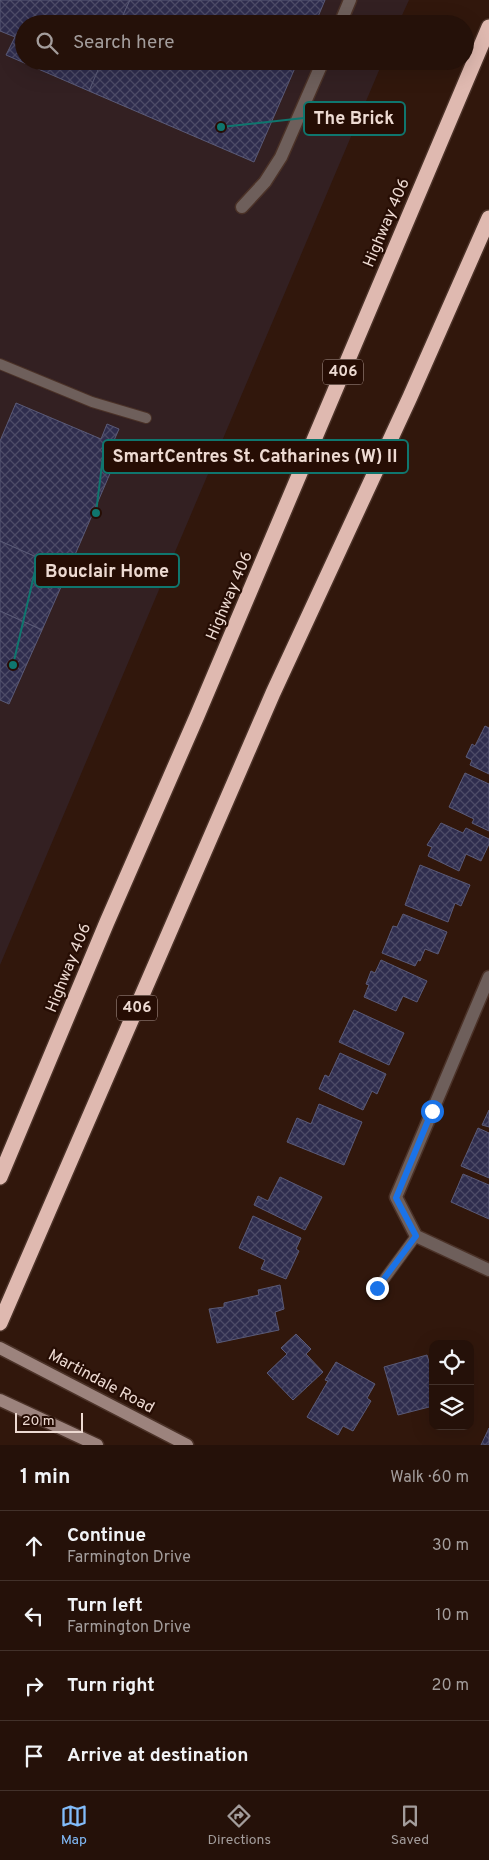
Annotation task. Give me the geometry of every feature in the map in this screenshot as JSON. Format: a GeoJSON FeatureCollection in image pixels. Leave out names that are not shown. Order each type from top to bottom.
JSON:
{"type":"FeatureCollection","features":[{"type":"Feature","properties":{"kind":"highway","name":"Highway 406"},"geometry":{"type":"LineString","coordinates":[[474,63],[489,27]]}},
{"type":"Feature","properties":{"kind":"highway","name":"Highway 406"},"geometry":{"type":"LineString","coordinates":[[0,1177],[107,922],[198,716],[471,70]]}},
{"type":"Feature","properties":{"kind":"highway","name":"406"},"geometry":{"type":"LineString","coordinates":[[0,1323],[273,694],[410,397],[489,218]]}},
{"type":"Feature","properties":{"kind":"main road","name":"Martindale Road"},"geometry":{"type":"LineString","coordinates":[[0,1348],[187,1445]]}},
{"type":"Feature","properties":{"kind":"main road"},"geometry":{"type":"LineString","coordinates":[[0,1400],[97,1445]]}},
{"type":"Feature","properties":{"kind":"street"},"geometry":{"type":"LineString","coordinates":[[344,15],[350,0]]}},
{"type":"Feature","properties":{"kind":"street"},"geometry":{"type":"LineString","coordinates":[[242,207],[265,182],[281,157],[320,70]]}},
{"type":"Feature","properties":{"kind":"street"},"geometry":{"type":"LineString","coordinates":[[489,977],[396,1198],[416,1236],[489,1270]]}},
{"type":"Feature","properties":{"kind":"lane"},"geometry":{"type":"LineString","coordinates":[[0,364],[92,402],[146,418]]}},
{"type":"Feature","properties":{"kind":"lane"},"geometry":{"type":"LineString","coordinates":[[377,1288],[416,1236]]}},
{"type":"Feature","properties":{"kind":"shaded area"},"geometry":{"type":"Polygon","coordinates":[[[0,0],[409,0],[402,15],[15,15],[15,70],[379,70],[0,965],[0,0]]]}},
{"type":"Feature","properties":{"kind":"building"},"geometry":{"type":"Polygon","coordinates":[[[0,0],[130,0],[123,15],[15,15],[15,37],[0,31],[0,0]]]}},
{"type":"Feature","properties":{"kind":"building"},"geometry":{"type":"Polygon","coordinates":[[[130,0],[325,0],[319,15],[123,15],[130,0]]]}},
{"type":"Feature","properties":{"kind":"building"},"geometry":{"type":"Polygon","coordinates":[[[15,37],[15,59],[6,55],[15,37]]]}},
{"type":"Feature","properties":{"kind":"building"},"geometry":{"type":"Polygon","coordinates":[[[41,70],[98,70],[89,91],[41,70]]]}},
{"type":"Feature","properties":{"kind":"building"},"geometry":{"type":"Polygon","coordinates":[[[98,70],[294,70],[254,162],[89,91],[98,70]]]}},
{"type":"Feature","properties":{"kind":"building"},"geometry":{"type":"Polygon","coordinates":[[[16,403],[101,439],[107,424],[119,429],[112,445],[121,448],[68,571],[0,541],[0,441],[16,403]]]}},
{"type":"Feature","properties":{"kind":"building"},"geometry":{"type":"Polygon","coordinates":[[[0,541],[68,571],[42,630],[0,611],[0,541]]]}},
{"type":"Feature","properties":{"kind":"building"},"geometry":{"type":"Polygon","coordinates":[[[0,611],[42,630],[9,704],[0,700],[0,611]]]}},
{"type":"Feature","properties":{"kind":"building"},"geometry":{"type":"Polygon","coordinates":[[[485,726],[489,728],[489,774],[470,765],[472,760],[466,757],[472,744],[475,746],[485,726]]]}},
{"type":"Feature","properties":{"kind":"building"},"geometry":{"type":"Polygon","coordinates":[[[465,773],[489,784],[489,831],[472,823],[474,819],[449,807],[465,773]]]}},
{"type":"Feature","properties":{"kind":"building"},"geometry":{"type":"Polygon","coordinates":[[[441,823],[463,833],[466,828],[489,839],[489,844],[481,861],[466,854],[459,871],[428,856],[432,847],[427,845],[441,823]]]}},
{"type":"Feature","properties":{"kind":"building"},"geometry":{"type":"Polygon","coordinates":[[[420,865],[470,885],[461,906],[455,903],[448,922],[405,905],[420,865]]]}},
{"type":"Feature","properties":{"kind":"building"},"geometry":{"type":"Polygon","coordinates":[[[403,914],[447,932],[438,954],[425,949],[420,961],[418,960],[415,966],[382,953],[393,926],[397,927],[403,914]]]}},
{"type":"Feature","properties":{"kind":"building"},"geometry":{"type":"Polygon","coordinates":[[[381,960],[427,981],[417,1002],[403,996],[396,1011],[364,997],[369,985],[366,984],[371,971],[375,973],[381,960]]]}},
{"type":"Feature","properties":{"kind":"building"},"geometry":{"type":"Polygon","coordinates":[[[354,1010],[404,1033],[389,1065],[339,1042],[354,1010]]]}},
{"type":"Feature","properties":{"kind":"building"},"geometry":{"type":"Polygon","coordinates":[[[340,1053],[386,1074],[377,1094],[372,1091],[363,1110],[319,1089],[325,1075],[329,1077],[340,1053]]]}},
{"type":"Feature","properties":{"kind":"building"},"geometry":{"type":"Polygon","coordinates":[[[319,1104],[362,1122],[344,1165],[287,1142],[297,1118],[311,1124],[319,1104]]]}},
{"type":"Feature","properties":{"kind":"building"},"geometry":{"type":"Polygon","coordinates":[[[489,1110],[489,1127],[482,1125],[489,1110]]]}},
{"type":"Feature","properties":{"kind":"building"},"geometry":{"type":"Polygon","coordinates":[[[478,1128],[489,1133],[489,1178],[461,1166],[478,1128]]]}},
{"type":"Feature","properties":{"kind":"building"},"geometry":{"type":"Polygon","coordinates":[[[463,1174],[489,1185],[489,1219],[451,1202],[463,1174]]]}},
{"type":"Feature","properties":{"kind":"building"},"geometry":{"type":"Polygon","coordinates":[[[280,1177],[322,1197],[305,1230],[254,1205],[258,1196],[268,1201],[280,1177]]]}},
{"type":"Feature","properties":{"kind":"building"},"geometry":{"type":"Polygon","coordinates":[[[253,1216],[301,1238],[296,1249],[299,1251],[286,1279],[261,1269],[265,1260],[239,1248],[253,1216]]]}},
{"type":"Feature","properties":{"kind":"building"},"geometry":{"type":"Polygon","coordinates":[[[280,1285],[284,1309],[275,1312],[279,1330],[217,1343],[209,1309],[224,1307],[224,1303],[259,1295],[258,1290],[280,1285]]]}},
{"type":"Feature","properties":{"kind":"building"},"geometry":{"type":"Polygon","coordinates":[[[296,1334],[311,1349],[306,1354],[323,1372],[293,1400],[267,1373],[287,1354],[281,1348],[296,1334]]]}},
{"type":"Feature","properties":{"kind":"building"},"geometry":{"type":"Polygon","coordinates":[[[427,1355],[429,1362],[429,1407],[398,1415],[384,1367],[427,1355]]]}},
{"type":"Feature","properties":{"kind":"building"},"geometry":{"type":"Polygon","coordinates":[[[336,1362],[375,1384],[367,1398],[371,1401],[353,1431],[343,1426],[338,1435],[307,1417],[328,1381],[325,1380],[336,1362]]]}},
{"type":"Feature","properties":{"kind":"building"},"geometry":{"type":"Polygon","coordinates":[[[489,1428],[489,1445],[481,1445],[489,1428]]]}},
{"type":"Feature","properties":{"kind":"place","name":"The Brick"},"geometry":{"type":"Point","coordinates":[221,127]}},
{"type":"Feature","properties":{"kind":"place","name":"SmartCentres St. Catharines (W) II"},"geometry":{"type":"Point","coordinates":[96,513]}},
{"type":"Feature","properties":{"kind":"place","name":"Bouclair Home"},"geometry":{"type":"Point","coordinates":[13,665]}},
{"type":"Feature","properties":{"kind":"route"},"geometry":{"type":"LineString","coordinates":[[377,1288],[416,1236],[396,1198],[432,1111]]}}]}
